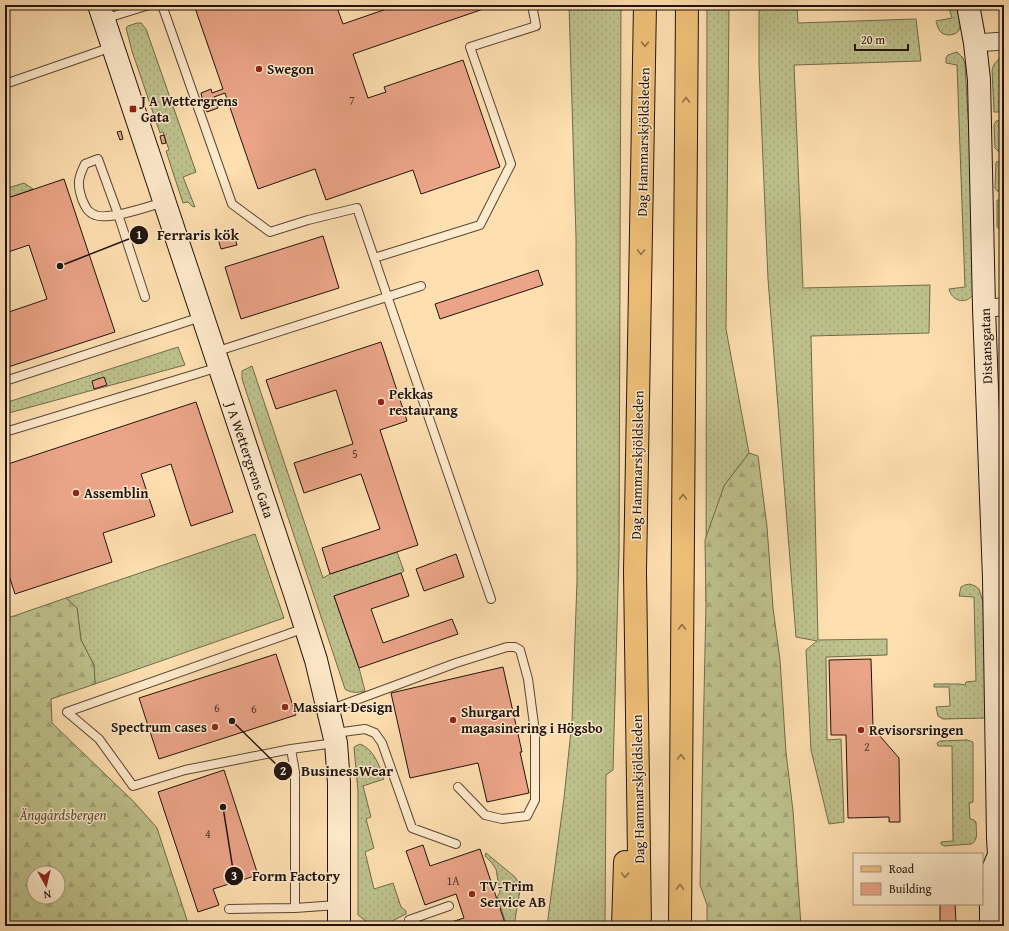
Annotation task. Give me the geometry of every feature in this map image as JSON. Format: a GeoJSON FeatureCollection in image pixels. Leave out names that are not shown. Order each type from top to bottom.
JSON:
{"type":"FeatureCollection","features":[{"type":"Feature","properties":{"kind":"main road","name":"Dag Hammarskjöldsleden"},"geometry":{"type":"LineString","coordinates":[[640,926],[635,570],[646,5]]}},
{"type":"Feature","properties":{"kind":"main road"},"geometry":{"type":"LineString","coordinates":[[680,926],[687,5]]}},
{"type":"Feature","properties":{"kind":"main road"},"geometry":{"type":"LineString","coordinates":[[623,926],[635,570]]}},
{"type":"Feature","properties":{"kind":"street","name":"Distansgatan"},"geometry":{"type":"LineString","coordinates":[[968,5],[975,43],[979,80],[994,307],[1002,853],[991,874],[991,926]]}},
{"type":"Feature","properties":{"kind":"street","name":"J A Wettergrens Gata"},"geometry":{"type":"LineString","coordinates":[[101,12],[316,660],[335,738],[339,783],[339,916]]}},
{"type":"Feature","properties":{"kind":"street"},"geometry":{"type":"LineString","coordinates":[[975,43],[1004,41]]}},
{"type":"Feature","properties":{"kind":"lane"},"geometry":{"type":"LineString","coordinates":[[101,12],[149,5]]}},
{"type":"Feature","properties":{"kind":"lane"},"geometry":{"type":"LineString","coordinates":[[162,5],[232,204],[270,232],[308,220],[357,208],[491,599]]}},
{"type":"Feature","properties":{"kind":"lane"},"geometry":{"type":"LineString","coordinates":[[374,258],[480,225],[511,164],[470,47],[536,26],[532,5]]}},
{"type":"Feature","properties":{"kind":"lane"},"geometry":{"type":"LineString","coordinates":[[5,84],[113,47]]}},
{"type":"Feature","properties":{"kind":"lane"},"geometry":{"type":"LineString","coordinates":[[145,297],[118,214],[98,159],[85,164],[78,176],[80,193],[86,209],[96,216],[110,216],[118,214],[164,202]]}},
{"type":"Feature","properties":{"kind":"lane"},"geometry":{"type":"LineString","coordinates":[[5,432],[421,286]]}},
{"type":"Feature","properties":{"kind":"lane"},"geometry":{"type":"LineString","coordinates":[[5,381],[202,317]]}},
{"type":"Feature","properties":{"kind":"lane"},"geometry":{"type":"LineString","coordinates":[[306,628],[68,712],[99,739],[133,786],[186,770],[291,749],[365,729],[375,734],[382,744],[412,828],[456,844]]}},
{"type":"Feature","properties":{"kind":"lane"},"geometry":{"type":"LineString","coordinates":[[329,710],[456,663],[507,647],[515,647],[520,650],[528,679],[535,732],[535,800],[527,816],[502,819],[485,815],[458,787]]}},
{"type":"Feature","properties":{"kind":"lane"},"geometry":{"type":"LineString","coordinates":[[291,749],[295,772],[295,908]]}},
{"type":"Feature","properties":{"kind":"lane"},"geometry":{"type":"LineString","coordinates":[[412,926],[409,920],[449,906]]}},
{"type":"Feature","properties":{"kind":"lane"},"geometry":{"type":"LineString","coordinates":[[229,909],[295,908],[339,916]]}},
{"type":"Feature","properties":{"kind":"green space"},"geometry":{"type":"Polygon","coordinates":[[[569,5],[621,5],[619,553],[613,770],[606,775],[605,926],[547,926],[564,798],[572,721],[577,581],[576,237],[569,5]]]}},
{"type":"Feature","properties":{"kind":"green space"},"geometry":{"type":"Polygon","coordinates":[[[707,5],[729,5],[726,329],[749,453],[724,486],[706,602],[707,5]]]}},
{"type":"Feature","properties":{"kind":"green space"},"geometry":{"type":"Polygon","coordinates":[[[759,5],[797,5],[798,23],[916,19],[921,61],[794,65],[803,288],[930,285],[929,333],[811,336],[818,640],[887,639],[887,655],[826,657],[827,740],[841,739],[844,822],[829,824],[811,750],[806,650],[817,641],[796,637],[768,279],[759,66],[759,5]]]}},
{"type":"Feature","properties":{"kind":"green space"},"geometry":{"type":"Polygon","coordinates":[[[948,5],[957,5],[960,22],[958,32],[950,35],[941,32],[936,21],[952,18],[948,5]]]}},
{"type":"Feature","properties":{"kind":"green space"},"geometry":{"type":"Polygon","coordinates":[[[137,23],[141,23],[146,29],[196,172],[183,177],[195,207],[188,202],[183,203],[166,151],[169,150],[163,132],[160,133],[132,51],[126,28],[137,23]]]}},
{"type":"Feature","properties":{"kind":"green space"},"geometry":{"type":"Polygon","coordinates":[[[957,52],[963,58],[965,64],[970,151],[973,295],[963,301],[956,299],[949,289],[965,287],[957,65],[946,63],[946,58],[948,55],[957,52]]]}},
{"type":"Feature","properties":{"kind":"green space"},"geometry":{"type":"Polygon","coordinates":[[[1004,57],[1004,112],[994,112],[992,70],[996,62],[1004,57]]]}},
{"type":"Feature","properties":{"kind":"green space"},"geometry":{"type":"Polygon","coordinates":[[[1004,120],[1004,151],[998,151],[995,148],[994,125],[996,121],[1004,120]]]}},
{"type":"Feature","properties":{"kind":"green space"},"geometry":{"type":"Polygon","coordinates":[[[1004,161],[1004,191],[997,191],[995,188],[996,162],[1004,161]]]}},
{"type":"Feature","properties":{"kind":"green space"},"geometry":{"type":"Polygon","coordinates":[[[24,183],[33,189],[5,199],[5,189],[24,183]]]}},
{"type":"Feature","properties":{"kind":"green space"},"geometry":{"type":"Polygon","coordinates":[[[997,200],[1004,200],[1004,230],[997,227],[997,200]]]}},
{"type":"Feature","properties":{"kind":"green space"},"geometry":{"type":"Polygon","coordinates":[[[178,347],[185,365],[5,414],[5,403],[178,347]]]}},
{"type":"Feature","properties":{"kind":"green space"},"geometry":{"type":"Polygon","coordinates":[[[252,366],[323,578],[330,574],[397,552],[404,571],[334,596],[359,668],[365,691],[354,692],[345,689],[242,379],[242,371],[252,366]]]}},
{"type":"Feature","properties":{"kind":"green space"},"geometry":{"type":"Polygon","coordinates":[[[749,453],[758,456],[767,527],[773,608],[780,660],[786,752],[793,811],[801,926],[707,926],[707,905],[700,885],[706,602],[705,540],[724,486],[749,453]]]}},
{"type":"Feature","properties":{"kind":"green space"},"geometry":{"type":"Polygon","coordinates":[[[255,534],[284,618],[95,684],[94,665],[81,640],[77,608],[66,598],[255,534]]]}},
{"type":"Feature","properties":{"kind":"green space"},"geometry":{"type":"Polygon","coordinates":[[[970,584],[979,589],[983,602],[986,666],[986,718],[943,719],[938,716],[936,707],[950,706],[949,687],[934,687],[934,684],[965,685],[966,682],[976,681],[974,597],[959,596],[961,587],[970,584]]]}},
{"type":"Feature","properties":{"kind":"green space","name":"Änggårdsbergen"},"geometry":{"type":"Polygon","coordinates":[[[66,598],[77,608],[81,640],[94,665],[95,684],[51,699],[52,723],[135,803],[157,828],[187,920],[183,926],[5,926],[5,619],[66,598]]]}},
{"type":"Feature","properties":{"kind":"green space"},"geometry":{"type":"Polygon","coordinates":[[[967,740],[973,742],[973,802],[969,803],[970,819],[976,822],[976,838],[974,843],[971,844],[944,846],[941,842],[953,841],[952,746],[938,746],[937,743],[940,741],[967,740]]]}},
{"type":"Feature","properties":{"kind":"green space"},"geometry":{"type":"Polygon","coordinates":[[[360,744],[365,746],[373,754],[384,779],[363,786],[371,817],[366,819],[374,848],[365,852],[374,889],[393,883],[401,907],[406,911],[406,914],[394,920],[389,926],[372,926],[358,915],[358,792],[354,747],[360,744]]]}},
{"type":"Feature","properties":{"kind":"green space"},"geometry":{"type":"Polygon","coordinates":[[[486,853],[515,877],[519,883],[520,890],[514,926],[507,926],[497,897],[500,892],[496,869],[485,856],[486,853]]]}},
{"type":"Feature","properties":{"kind":"building"},"geometry":{"type":"Polygon","coordinates":[[[194,5],[336,5],[343,24],[398,5],[495,5],[353,54],[368,98],[386,92],[384,87],[463,60],[500,167],[421,194],[413,170],[326,200],[315,169],[258,189],[225,93],[214,97],[218,108],[207,112],[203,103],[201,93],[211,89],[212,93],[223,89],[194,5]]]}},
{"type":"Feature","properties":{"kind":"building"},"geometry":{"type":"Polygon","coordinates":[[[121,131],[123,139],[120,140],[117,132],[121,131]]]}},
{"type":"Feature","properties":{"kind":"building"},"geometry":{"type":"Polygon","coordinates":[[[164,135],[166,143],[162,144],[160,136],[164,135]]]}},
{"type":"Feature","properties":{"kind":"building"},"geometry":{"type":"Polygon","coordinates":[[[64,179],[115,332],[5,368],[5,310],[6,313],[47,299],[29,245],[5,253],[5,199],[64,179]]]}},
{"type":"Feature","properties":{"kind":"building"},"geometry":{"type":"Polygon","coordinates":[[[234,234],[237,245],[221,249],[218,239],[234,234]]]}},
{"type":"Feature","properties":{"kind":"building"},"geometry":{"type":"Polygon","coordinates":[[[323,236],[339,288],[241,319],[225,267],[323,236]]]}},
{"type":"Feature","properties":{"kind":"building"},"geometry":{"type":"Polygon","coordinates":[[[538,270],[543,285],[440,319],[435,304],[538,270]]]}},
{"type":"Feature","properties":{"kind":"building"},"geometry":{"type":"Polygon","coordinates":[[[381,342],[407,421],[380,430],[418,545],[330,574],[322,548],[380,529],[361,474],[304,493],[294,463],[353,444],[336,390],[276,409],[266,380],[381,342]]]}},
{"type":"Feature","properties":{"kind":"building"},"geometry":{"type":"Polygon","coordinates":[[[104,377],[107,385],[94,389],[92,381],[104,377]]]}},
{"type":"Feature","properties":{"kind":"building","name":"Assemblin"},"geometry":{"type":"Polygon","coordinates":[[[196,402],[233,512],[191,526],[171,464],[141,474],[155,516],[103,533],[112,562],[15,594],[5,563],[5,465],[196,402]]]}},
{"type":"Feature","properties":{"kind":"building"},"geometry":{"type":"Polygon","coordinates":[[[456,554],[464,577],[424,591],[416,569],[456,554]]]}},
{"type":"Feature","properties":{"kind":"building"},"geometry":{"type":"Polygon","coordinates":[[[401,573],[409,596],[371,609],[383,643],[452,619],[458,634],[359,668],[334,596],[401,573]]]}},
{"type":"Feature","properties":{"kind":"building"},"geometry":{"type":"Polygon","coordinates":[[[276,654],[296,715],[159,759],[139,698],[276,654]]]}},
{"type":"Feature","properties":{"kind":"building"},"geometry":{"type":"Polygon","coordinates":[[[871,659],[873,728],[899,758],[900,822],[889,822],[889,817],[848,818],[846,735],[831,735],[829,660],[871,659]]]}},
{"type":"Feature","properties":{"kind":"building"},"geometry":{"type":"Polygon","coordinates":[[[503,667],[522,752],[520,752],[529,793],[487,802],[478,763],[410,778],[391,693],[503,667]]]}},
{"type":"Feature","properties":{"kind":"building"},"geometry":{"type":"Polygon","coordinates":[[[224,770],[258,875],[213,889],[219,905],[198,912],[158,792],[224,770]]]}},
{"type":"Feature","properties":{"kind":"building"},"geometry":{"type":"Polygon","coordinates":[[[423,845],[430,866],[480,849],[506,926],[439,926],[464,918],[456,894],[425,905],[406,851],[423,845]]]}},
{"type":"Feature","properties":{"kind":"building"},"geometry":{"type":"Polygon","coordinates":[[[940,905],[955,905],[956,922],[940,923],[940,905]]]}},
{"type":"Feature","properties":{"kind":"place","name":"Swegon"},"geometry":{"type":"Point","coordinates":[259,69]}},
{"type":"Feature","properties":{"kind":"place","name":"J A Wettergrens Gata"},"geometry":{"type":"Point","coordinates":[133,109]}},
{"type":"Feature","properties":{"kind":"place","name":"Ferraris kök"},"geometry":{"type":"Point","coordinates":[60,266]}},
{"type":"Feature","properties":{"kind":"place","name":"Pekkas restaurang"},"geometry":{"type":"Point","coordinates":[381,402]}},
{"type":"Feature","properties":{"kind":"place","name":"Assemblin"},"geometry":{"type":"Point","coordinates":[76,493]}},
{"type":"Feature","properties":{"kind":"place","name":"Massiart Design"},"geometry":{"type":"Point","coordinates":[285,707]}},
{"type":"Feature","properties":{"kind":"place","name":"Shurgard magasinering i Högsbo"},"geometry":{"type":"Point","coordinates":[453,720]}},
{"type":"Feature","properties":{"kind":"place","name":"BusinessWear"},"geometry":{"type":"Point","coordinates":[232,721]}},
{"type":"Feature","properties":{"kind":"place","name":"Spectrum cases"},"geometry":{"type":"Point","coordinates":[215,727]}},
{"type":"Feature","properties":{"kind":"place","name":"Revisorsringen"},"geometry":{"type":"Point","coordinates":[861,730]}},
{"type":"Feature","properties":{"kind":"place","name":"Form Factory"},"geometry":{"type":"Point","coordinates":[223,807]}},
{"type":"Feature","properties":{"kind":"place","name":"TV-Trim Service AB"},"geometry":{"type":"Point","coordinates":[472,894]}}]}
